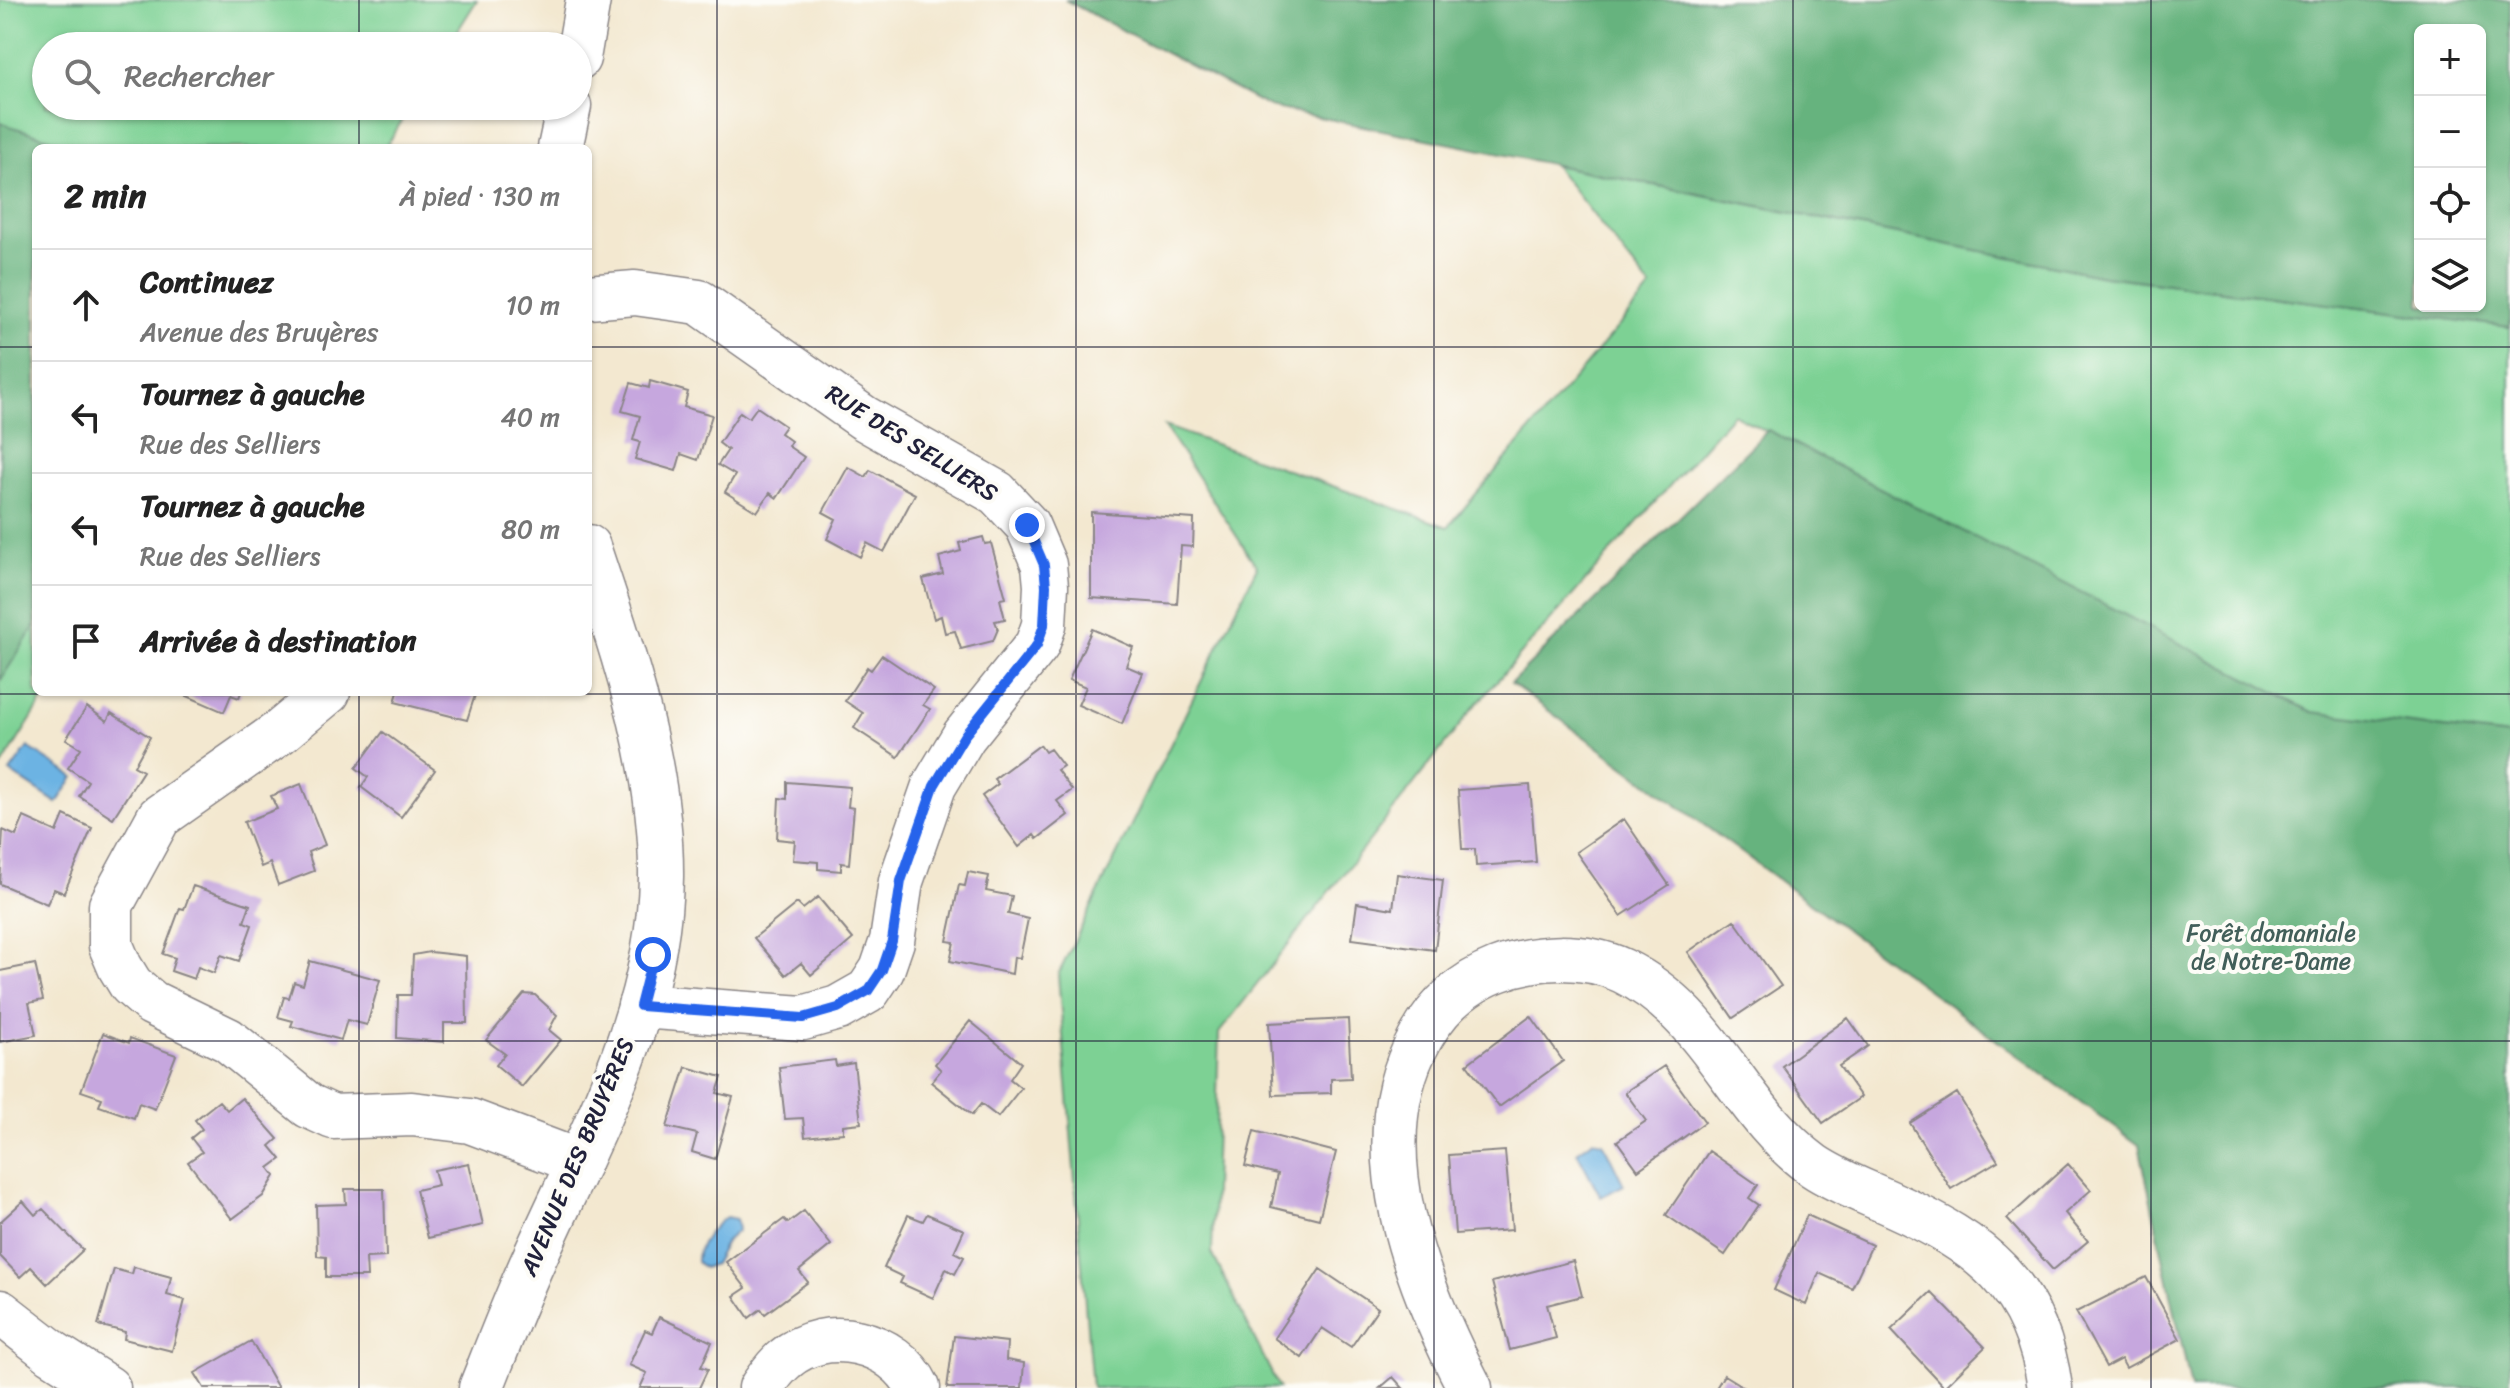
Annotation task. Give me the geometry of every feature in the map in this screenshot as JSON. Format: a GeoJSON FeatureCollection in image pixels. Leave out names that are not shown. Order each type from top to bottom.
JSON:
{"type":"FeatureCollection","features":[{"type":"Feature","properties":{"kind":"street"},"geometry":{"type":"LineString","coordinates":[[582,32],[588,0]]}},
{"type":"Feature","properties":{"kind":"street"},"geometry":{"type":"LineString","coordinates":[[561,144],[566,120]]}},
{"type":"Feature","properties":{"kind":"street","name":"RUE DES SELLIERS"},"geometry":{"type":"LineString","coordinates":[[592,297],[635,293],[699,302],[864,418],[997,493],[1027,525],[1044,565],[1046,586],[1044,625],[1037,645],[964,736],[934,786],[901,881],[892,941],[882,970],[868,991],[838,1008],[803,1018],[640,1006]]}},
{"type":"Feature","properties":{"kind":"street","name":"AVENUE DES BRUYÈRES"},"geometry":{"type":"LineString","coordinates":[[481,1388],[534,1259],[610,1091],[640,1006],[653,955],[660,902],[658,822],[637,710],[592,560]]}},
{"type":"Feature","properties":{"kind":"street"},"geometry":{"type":"LineString","coordinates":[[323,696],[280,732],[159,817],[111,905],[111,946],[120,967],[131,985],[152,1003],[228,1040],[309,1106],[333,1117],[412,1114],[470,1121],[579,1162]]}},
{"type":"Feature","properties":{"kind":"street"},"geometry":{"type":"LineString","coordinates":[[1470,1388],[1423,1284],[1404,1219],[1397,1178],[1396,1128],[1400,1091],[1410,1057],[1426,1028],[1460,990],[1518,962],[1550,958],[1586,960],[1619,969],[1647,984],[1674,1003],[1761,1117],[1815,1166],[1960,1236],[1986,1258],[2010,1283],[2030,1318],[2043,1347],[2050,1388]]}},
{"type":"Feature","properties":{"kind":"street"},"geometry":{"type":"LineString","coordinates":[[0,1312],[53,1353],[108,1388]]}},
{"type":"Feature","properties":{"kind":"street"},"geometry":{"type":"LineString","coordinates":[[761,1388],[786,1358],[805,1347],[837,1339],[851,1340],[882,1351],[912,1376],[918,1388]]}},
{"type":"Feature","properties":{"kind":"green space"},"geometry":{"type":"Polygon","coordinates":[[[0,0],[477,0],[457,32],[32,32],[32,120],[402,120],[387,144],[32,144],[32,696],[46,696],[0,769],[0,0]]]}},
{"type":"Feature","properties":{"kind":"green space"},"geometry":{"type":"Polygon","coordinates":[[[1065,0],[2510,0],[2510,327],[2104,276],[1269,107],[1065,0]]]}},
{"type":"Feature","properties":{"kind":"green space"},"geometry":{"type":"Polygon","coordinates":[[[0,123],[67,144],[32,144],[32,630],[0,681],[0,123]]]}},
{"type":"Feature","properties":{"kind":"green space"},"geometry":{"type":"Polygon","coordinates":[[[1554,165],[2104,276],[2510,327],[2510,737],[2312,713],[1733,414],[1474,707],[1219,1033],[1212,1253],[1279,1388],[1092,1388],[1058,975],[1257,567],[1164,426],[1448,527],[1651,288],[1554,165]]]}},
{"type":"Feature","properties":{"kind":"green space","name":"Forêt domaniale de Notre-Dame"},"geometry":{"type":"Polygon","coordinates":[[[1768,430],[2312,712],[2510,736],[2510,1388],[2191,1388],[2139,1145],[1511,683],[1768,430]]]}},
{"type":"Feature","properties":{"kind":"water"},"geometry":{"type":"Polygon","coordinates":[[[28,747],[74,777],[57,803],[10,772],[28,747]]]}},
{"type":"Feature","properties":{"kind":"water"},"geometry":{"type":"Polygon","coordinates":[[[1594,1140],[1603,1142],[1624,1185],[1601,1197],[1577,1152],[1594,1140]]]}},
{"type":"Feature","properties":{"kind":"water"},"geometry":{"type":"Polygon","coordinates":[[[726,1217],[736,1219],[738,1230],[727,1240],[714,1264],[704,1268],[697,1262],[699,1249],[711,1231],[726,1217]]]}},
{"type":"Feature","properties":{"kind":"building"},"geometry":{"type":"Polygon","coordinates":[[[650,381],[688,392],[684,407],[712,415],[698,460],[681,454],[676,471],[635,459],[640,442],[633,440],[640,416],[622,411],[631,383],[649,388],[650,381]]]}},
{"type":"Feature","properties":{"kind":"building"},"geometry":{"type":"Polygon","coordinates":[[[757,407],[785,426],[780,433],[791,441],[788,446],[804,457],[777,498],[770,493],[757,512],[725,492],[735,475],[718,465],[728,450],[719,443],[740,412],[749,418],[757,407]]]}},
{"type":"Feature","properties":{"kind":"building"},"geometry":{"type":"Polygon","coordinates":[[[848,467],[866,477],[870,470],[915,494],[884,552],[867,543],[860,557],[827,539],[836,519],[823,512],[848,467]]]}},
{"type":"Feature","properties":{"kind":"building"},"geometry":{"type":"Polygon","coordinates":[[[1091,512],[1194,519],[1193,547],[1181,546],[1177,604],[1091,598],[1091,512]]]}},
{"type":"Feature","properties":{"kind":"building"},"geometry":{"type":"Polygon","coordinates":[[[983,537],[985,544],[991,543],[1006,598],[1000,599],[1005,619],[995,621],[998,629],[993,641],[961,649],[955,631],[945,633],[941,616],[934,619],[923,579],[943,574],[939,557],[961,551],[959,543],[983,537]]]}},
{"type":"Feature","properties":{"kind":"building"},"geometry":{"type":"Polygon","coordinates":[[[1092,629],[1133,647],[1126,666],[1143,673],[1122,724],[1078,705],[1086,687],[1069,680],[1092,629]]]}},
{"type":"Feature","properties":{"kind":"building"},"geometry":{"type":"Polygon","coordinates":[[[882,655],[934,690],[923,705],[930,709],[898,757],[854,728],[863,713],[845,701],[867,667],[871,670],[882,655]]]}},
{"type":"Feature","properties":{"kind":"building"},"geometry":{"type":"Polygon","coordinates":[[[187,696],[231,696],[224,712],[187,696]]]}},
{"type":"Feature","properties":{"kind":"building"},"geometry":{"type":"Polygon","coordinates":[[[397,696],[475,696],[467,720],[395,702],[397,696]]]}},
{"type":"Feature","properties":{"kind":"building"},"geometry":{"type":"Polygon","coordinates":[[[87,707],[107,721],[111,713],[150,737],[134,766],[143,771],[113,818],[79,796],[88,781],[68,768],[81,748],[66,739],[87,707]]]}},
{"type":"Feature","properties":{"kind":"building"},"geometry":{"type":"Polygon","coordinates":[[[383,732],[435,770],[401,817],[361,787],[368,777],[356,768],[383,732]]]}},
{"type":"Feature","properties":{"kind":"building"},"geometry":{"type":"Polygon","coordinates":[[[1040,745],[1045,752],[1050,749],[1063,766],[1057,770],[1072,790],[1057,801],[1068,815],[1037,839],[1034,835],[1019,847],[982,796],[998,784],[994,779],[1040,745]]]}},
{"type":"Feature","properties":{"kind":"building"},"geometry":{"type":"Polygon","coordinates":[[[787,782],[850,787],[848,807],[854,808],[849,864],[841,863],[841,871],[818,869],[818,862],[793,860],[795,841],[777,839],[779,798],[787,799],[787,782]]]}},
{"type":"Feature","properties":{"kind":"building"},"geometry":{"type":"Polygon","coordinates":[[[301,784],[325,845],[308,852],[314,871],[278,885],[270,863],[261,867],[244,822],[277,809],[271,796],[301,784]]]}},
{"type":"Feature","properties":{"kind":"building"},"geometry":{"type":"Polygon","coordinates":[[[1530,785],[1536,862],[1476,866],[1475,849],[1462,849],[1458,790],[1530,785]]]}},
{"type":"Feature","properties":{"kind":"building"},"geometry":{"type":"Polygon","coordinates":[[[64,815],[92,828],[64,893],[54,889],[47,904],[0,884],[3,830],[16,836],[24,817],[57,832],[64,815]]]}},
{"type":"Feature","properties":{"kind":"building"},"geometry":{"type":"Polygon","coordinates":[[[1624,819],[1669,885],[1621,916],[1576,852],[1624,819]]]}},
{"type":"Feature","properties":{"kind":"building"},"geometry":{"type":"Polygon","coordinates":[[[968,872],[989,876],[986,891],[1012,896],[1008,914],[1028,919],[1020,958],[1014,957],[1012,974],[950,961],[954,942],[947,941],[959,885],[965,886],[968,872]]]}},
{"type":"Feature","properties":{"kind":"building"},"geometry":{"type":"Polygon","coordinates":[[[1397,874],[1443,880],[1435,950],[1352,939],[1357,903],[1393,909],[1397,874]]]}},
{"type":"Feature","properties":{"kind":"building"},"geometry":{"type":"Polygon","coordinates":[[[193,886],[250,905],[244,922],[252,925],[239,961],[221,955],[214,973],[198,967],[194,979],[171,971],[175,958],[163,954],[180,908],[184,909],[193,886]]]}},
{"type":"Feature","properties":{"kind":"building"},"geometry":{"type":"Polygon","coordinates":[[[818,897],[853,939],[811,975],[801,963],[786,975],[754,938],[797,903],[803,909],[818,897]]]}},
{"type":"Feature","properties":{"kind":"building"},"geometry":{"type":"Polygon","coordinates":[[[1734,920],[1781,986],[1733,1018],[1688,952],[1734,920]]]}},
{"type":"Feature","properties":{"kind":"building"},"geometry":{"type":"Polygon","coordinates":[[[430,952],[466,956],[467,1023],[444,1023],[444,1042],[397,1038],[398,995],[411,995],[413,955],[430,952]]]}},
{"type":"Feature","properties":{"kind":"building"},"geometry":{"type":"Polygon","coordinates":[[[310,961],[380,980],[367,1025],[347,1020],[341,1040],[291,1026],[293,1021],[278,1017],[284,997],[289,998],[294,982],[303,985],[310,961]]]}},
{"type":"Feature","properties":{"kind":"building"},"geometry":{"type":"Polygon","coordinates":[[[35,964],[43,1000],[29,1003],[36,1035],[0,1042],[0,971],[35,964]]]}},
{"type":"Feature","properties":{"kind":"building"},"geometry":{"type":"Polygon","coordinates":[[[524,994],[535,995],[557,1015],[549,1030],[561,1040],[522,1087],[496,1065],[505,1054],[486,1040],[524,994]]]}},
{"type":"Feature","properties":{"kind":"building"},"geometry":{"type":"Polygon","coordinates":[[[1531,1016],[1563,1061],[1499,1107],[1467,1064],[1531,1016]]]}},
{"type":"Feature","properties":{"kind":"building"},"geometry":{"type":"Polygon","coordinates":[[[1848,1018],[1868,1046],[1839,1066],[1861,1097],[1823,1123],[1782,1066],[1848,1018]]]}},
{"type":"Feature","properties":{"kind":"building"},"geometry":{"type":"Polygon","coordinates":[[[1348,1019],[1351,1078],[1331,1079],[1331,1093],[1273,1095],[1269,1023],[1348,1019]]]}},
{"type":"Feature","properties":{"kind":"building"},"geometry":{"type":"Polygon","coordinates":[[[970,1021],[1021,1063],[1010,1079],[1021,1088],[998,1117],[981,1104],[972,1115],[931,1082],[941,1070],[935,1064],[970,1021]]]}},
{"type":"Feature","properties":{"kind":"building"},"geometry":{"type":"Polygon","coordinates":[[[103,1033],[129,1043],[130,1038],[176,1055],[155,1109],[139,1103],[134,1118],[99,1106],[102,1098],[81,1091],[103,1033]]]}},
{"type":"Feature","properties":{"kind":"building"},"geometry":{"type":"Polygon","coordinates":[[[835,1060],[836,1066],[854,1063],[861,1123],[843,1125],[843,1133],[805,1137],[803,1118],[785,1119],[779,1067],[835,1060]]]}},
{"type":"Feature","properties":{"kind":"building"},"geometry":{"type":"Polygon","coordinates":[[[1664,1066],[1705,1122],[1638,1170],[1617,1141],[1646,1121],[1625,1092],[1664,1066]]]}},
{"type":"Feature","properties":{"kind":"building"},"geometry":{"type":"Polygon","coordinates":[[[686,1067],[722,1077],[717,1093],[733,1097],[715,1159],[692,1152],[697,1134],[667,1127],[686,1067]]]}},
{"type":"Feature","properties":{"kind":"building"},"geometry":{"type":"Polygon","coordinates":[[[1957,1093],[1998,1161],[1951,1189],[1910,1123],[1957,1093]]]}},
{"type":"Feature","properties":{"kind":"building"},"geometry":{"type":"Polygon","coordinates":[[[242,1098],[278,1139],[270,1146],[281,1159],[269,1168],[275,1176],[263,1196],[232,1219],[188,1162],[202,1152],[191,1138],[202,1129],[195,1120],[219,1101],[227,1110],[242,1098]]]}},
{"type":"Feature","properties":{"kind":"building"},"geometry":{"type":"Polygon","coordinates":[[[1254,1131],[1336,1152],[1319,1219],[1271,1207],[1278,1174],[1245,1166],[1254,1131]]]}},
{"type":"Feature","properties":{"kind":"building"},"geometry":{"type":"Polygon","coordinates":[[[1505,1151],[1512,1230],[1455,1234],[1449,1155],[1505,1151]]]}},
{"type":"Feature","properties":{"kind":"building"},"geometry":{"type":"Polygon","coordinates":[[[1709,1151],[1758,1185],[1749,1198],[1759,1205],[1725,1255],[1666,1215],[1709,1151]]]}},
{"type":"Feature","properties":{"kind":"building"},"geometry":{"type":"Polygon","coordinates":[[[469,1163],[483,1225],[428,1238],[416,1190],[438,1185],[434,1170],[469,1163]]]}},
{"type":"Feature","properties":{"kind":"building"},"geometry":{"type":"Polygon","coordinates":[[[2068,1164],[2091,1190],[2065,1213],[2088,1241],[2053,1270],[2007,1219],[2068,1164]]]}},
{"type":"Feature","properties":{"kind":"building"},"geometry":{"type":"Polygon","coordinates":[[[345,1189],[384,1189],[386,1257],[366,1258],[367,1277],[326,1277],[326,1257],[317,1256],[316,1205],[346,1204],[345,1189]]]}},
{"type":"Feature","properties":{"kind":"building"},"geometry":{"type":"Polygon","coordinates":[[[23,1201],[35,1215],[43,1209],[83,1250],[47,1284],[31,1267],[20,1277],[0,1256],[0,1222],[23,1201]]]}},
{"type":"Feature","properties":{"kind":"building"},"geometry":{"type":"Polygon","coordinates":[[[804,1211],[831,1245],[799,1271],[808,1282],[765,1314],[761,1309],[749,1318],[734,1296],[746,1288],[726,1262],[784,1219],[788,1223],[804,1211]]]}},
{"type":"Feature","properties":{"kind":"building"},"geometry":{"type":"Polygon","coordinates":[[[927,1214],[964,1230],[954,1252],[964,1257],[955,1274],[946,1269],[933,1298],[900,1283],[903,1277],[884,1268],[908,1215],[923,1221],[927,1214]]]}},
{"type":"Feature","properties":{"kind":"building"},"geometry":{"type":"Polygon","coordinates":[[[1807,1215],[1872,1245],[1852,1288],[1819,1273],[1806,1305],[1774,1290],[1807,1215]]]}},
{"type":"Feature","properties":{"kind":"building"},"geometry":{"type":"Polygon","coordinates":[[[1573,1261],[1582,1296],[1547,1305],[1556,1338],[1510,1350],[1492,1282],[1573,1261]]]}},
{"type":"Feature","properties":{"kind":"building"},"geometry":{"type":"Polygon","coordinates":[[[134,1267],[171,1277],[167,1295],[185,1300],[172,1351],[124,1339],[125,1332],[98,1325],[114,1269],[132,1274],[134,1267]]]}},
{"type":"Feature","properties":{"kind":"building"},"geometry":{"type":"Polygon","coordinates":[[[1320,1269],[1378,1308],[1351,1347],[1322,1328],[1302,1358],[1274,1338],[1320,1269]]]}},
{"type":"Feature","properties":{"kind":"building"},"geometry":{"type":"Polygon","coordinates":[[[2146,1277],[2180,1339],[2126,1368],[2121,1359],[2106,1367],[2076,1312],[2146,1277]]]}},
{"type":"Feature","properties":{"kind":"building"},"geometry":{"type":"Polygon","coordinates":[[[1931,1292],[1985,1347],[1944,1387],[1891,1330],[1931,1292]]]}},
{"type":"Feature","properties":{"kind":"building"},"geometry":{"type":"Polygon","coordinates":[[[659,1317],[712,1342],[701,1367],[708,1369],[699,1388],[640,1388],[647,1373],[629,1365],[645,1330],[652,1333],[659,1317]]]}},
{"type":"Feature","properties":{"kind":"building"},"geometry":{"type":"Polygon","coordinates":[[[954,1336],[1007,1342],[1006,1360],[1024,1363],[1022,1388],[947,1388],[954,1336]]]}},
{"type":"Feature","properties":{"kind":"building"},"geometry":{"type":"Polygon","coordinates":[[[251,1341],[278,1388],[204,1388],[195,1373],[251,1341]]]}},
{"type":"Feature","properties":{"kind":"building"},"geometry":{"type":"Polygon","coordinates":[[[1724,1375],[1745,1388],[1716,1388],[1724,1375]]]}},
{"type":"Feature","properties":{"kind":"building"},"geometry":{"type":"Polygon","coordinates":[[[1393,1377],[1403,1388],[1380,1388],[1393,1377]]]}},
{"type":"Feature","properties":{"kind":"route"},"geometry":{"type":"LineString","coordinates":[[653,955],[640,1006],[672,1011],[803,1018],[819,1016],[868,991],[882,970],[892,941],[901,881],[916,830],[934,786],[964,736],[1013,680],[1037,645],[1044,625],[1044,565],[1027,525]]}}]}
